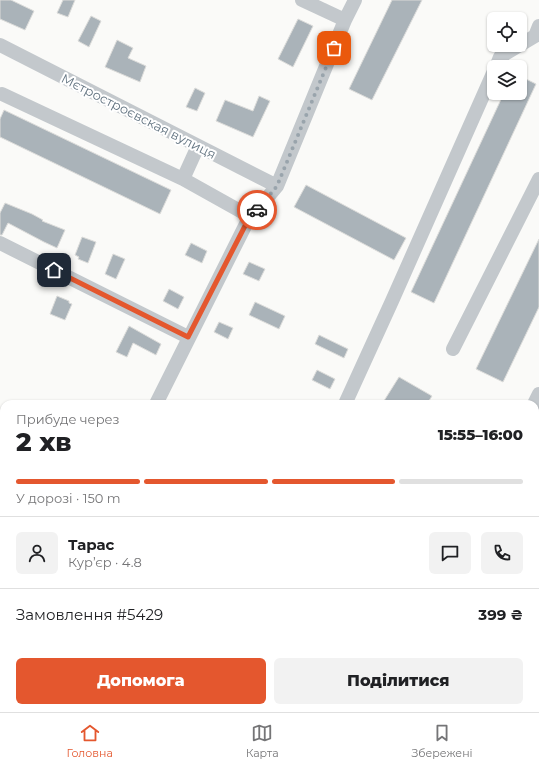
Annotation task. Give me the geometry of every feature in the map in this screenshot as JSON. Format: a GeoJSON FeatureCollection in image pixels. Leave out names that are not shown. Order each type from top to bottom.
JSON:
{"type":"FeatureCollection","features":[{"type":"Feature","properties":{"kind":"street"},"geometry":{"type":"LineString","coordinates":[[302,0],[345,20]]}},
{"type":"Feature","properties":{"kind":"street"},"geometry":{"type":"LineString","coordinates":[[158,400],[188,337],[247,222],[277,186],[345,20],[355,0]]}},
{"type":"Feature","properties":{"kind":"street"},"geometry":{"type":"LineString","coordinates":[[499,60],[500,57],[538,34]]}},
{"type":"Feature","properties":{"kind":"street","name":"Мєтростроєвская вулиця"},"geometry":{"type":"LineString","coordinates":[[0,45],[277,186]]}},
{"type":"Feature","properties":{"kind":"street"},"geometry":{"type":"LineString","coordinates":[[347,400],[487,87]]}},
{"type":"Feature","properties":{"kind":"street"},"geometry":{"type":"LineString","coordinates":[[2,94],[183,179],[252,217]]}},
{"type":"Feature","properties":{"kind":"street"},"geometry":{"type":"LineString","coordinates":[[183,179],[198,146]]}},
{"type":"Feature","properties":{"kind":"street"},"geometry":{"type":"LineString","coordinates":[[453,349],[539,179]]}},
{"type":"Feature","properties":{"kind":"street"},"geometry":{"type":"LineString","coordinates":[[0,243],[188,337]]}},
{"type":"Feature","properties":{"kind":"building"},"geometry":{"type":"Polygon","coordinates":[[[0,0],[11,0],[34,11],[25,30],[0,19],[0,0]]]}},
{"type":"Feature","properties":{"kind":"building"},"geometry":{"type":"Polygon","coordinates":[[[63,0],[75,0],[68,17],[57,13],[63,0]]]}},
{"type":"Feature","properties":{"kind":"building"},"geometry":{"type":"Polygon","coordinates":[[[392,0],[422,0],[372,100],[349,89],[392,0]]]}},
{"type":"Feature","properties":{"kind":"building"},"geometry":{"type":"Polygon","coordinates":[[[91,16],[101,21],[89,47],[78,41],[91,16]]]}},
{"type":"Feature","properties":{"kind":"building"},"geometry":{"type":"Polygon","coordinates":[[[298,19],[313,26],[293,67],[278,59],[298,19]]]}},
{"type":"Feature","properties":{"kind":"building"},"geometry":{"type":"Polygon","coordinates":[[[117,40],[133,48],[128,58],[146,66],[140,82],[105,67],[117,40]]]}},
{"type":"Feature","properties":{"kind":"building"},"geometry":{"type":"Polygon","coordinates":[[[527,80],[536,84],[434,303],[411,292],[501,100],[527,100],[527,80]]]}},
{"type":"Feature","properties":{"kind":"building"},"geometry":{"type":"Polygon","coordinates":[[[195,88],[205,93],[197,111],[186,107],[195,88]]]}},
{"type":"Feature","properties":{"kind":"building"},"geometry":{"type":"Polygon","coordinates":[[[259,96],[270,101],[253,137],[216,121],[225,100],[253,111],[259,96]]]}},
{"type":"Feature","properties":{"kind":"building"},"geometry":{"type":"Polygon","coordinates":[[[4,110],[171,190],[160,214],[0,137],[0,119],[4,110]]]}},
{"type":"Feature","properties":{"kind":"building"},"geometry":{"type":"Polygon","coordinates":[[[306,185],[406,238],[394,260],[294,207],[306,185]]]}},
{"type":"Feature","properties":{"kind":"building"},"geometry":{"type":"Polygon","coordinates":[[[5,203],[32,214],[43,220],[42,221],[65,230],[57,248],[8,223],[2,235],[0,235],[0,213],[5,203]]]}},
{"type":"Feature","properties":{"kind":"building"},"geometry":{"type":"Polygon","coordinates":[[[82,237],[96,242],[88,263],[78,259],[79,257],[75,255],[82,237]]]}},
{"type":"Feature","properties":{"kind":"building"},"geometry":{"type":"Polygon","coordinates":[[[539,239],[539,307],[503,382],[476,369],[539,239]]]}},
{"type":"Feature","properties":{"kind":"building"},"geometry":{"type":"Polygon","coordinates":[[[191,243],[207,251],[202,263],[185,255],[191,243]]]}},
{"type":"Feature","properties":{"kind":"building"},"geometry":{"type":"Polygon","coordinates":[[[113,254],[125,259],[116,279],[105,274],[113,254]]]}},
{"type":"Feature","properties":{"kind":"building"},"geometry":{"type":"Polygon","coordinates":[[[249,262],[265,269],[259,281],[243,274],[249,262]]]}},
{"type":"Feature","properties":{"kind":"building"},"geometry":{"type":"Polygon","coordinates":[[[169,289],[184,297],[178,309],[163,301],[169,289]]]}},
{"type":"Feature","properties":{"kind":"building"},"geometry":{"type":"Polygon","coordinates":[[[57,296],[69,301],[69,303],[72,304],[65,320],[50,314],[57,296]]]}},
{"type":"Feature","properties":{"kind":"building"},"geometry":{"type":"Polygon","coordinates":[[[255,302],[285,316],[279,329],[249,315],[255,302]]]}},
{"type":"Feature","properties":{"kind":"building"},"geometry":{"type":"Polygon","coordinates":[[[219,322],[233,328],[228,339],[214,332],[219,322]]]}},
{"type":"Feature","properties":{"kind":"building"},"geometry":{"type":"Polygon","coordinates":[[[129,326],[161,344],[156,355],[133,343],[127,357],[116,352],[129,326]]]}},
{"type":"Feature","properties":{"kind":"building"},"geometry":{"type":"Polygon","coordinates":[[[319,335],[348,349],[344,358],[315,344],[319,335]]]}},
{"type":"Feature","properties":{"kind":"building"},"geometry":{"type":"Polygon","coordinates":[[[317,370],[335,379],[330,389],[312,380],[317,370]]]}},
{"type":"Feature","properties":{"kind":"building"},"geometry":{"type":"Polygon","coordinates":[[[399,377],[432,396],[430,400],[385,400],[399,377]]]}},
{"type":"Feature","properties":{"kind":"way so far"},"geometry":{"type":"LineString","coordinates":[[257,210],[277,186],[334,48]]}},
{"type":"Feature","properties":{"kind":"route"},"geometry":{"type":"LineString","coordinates":[[54,270],[188,337],[247,222],[257,210]]}}]}
